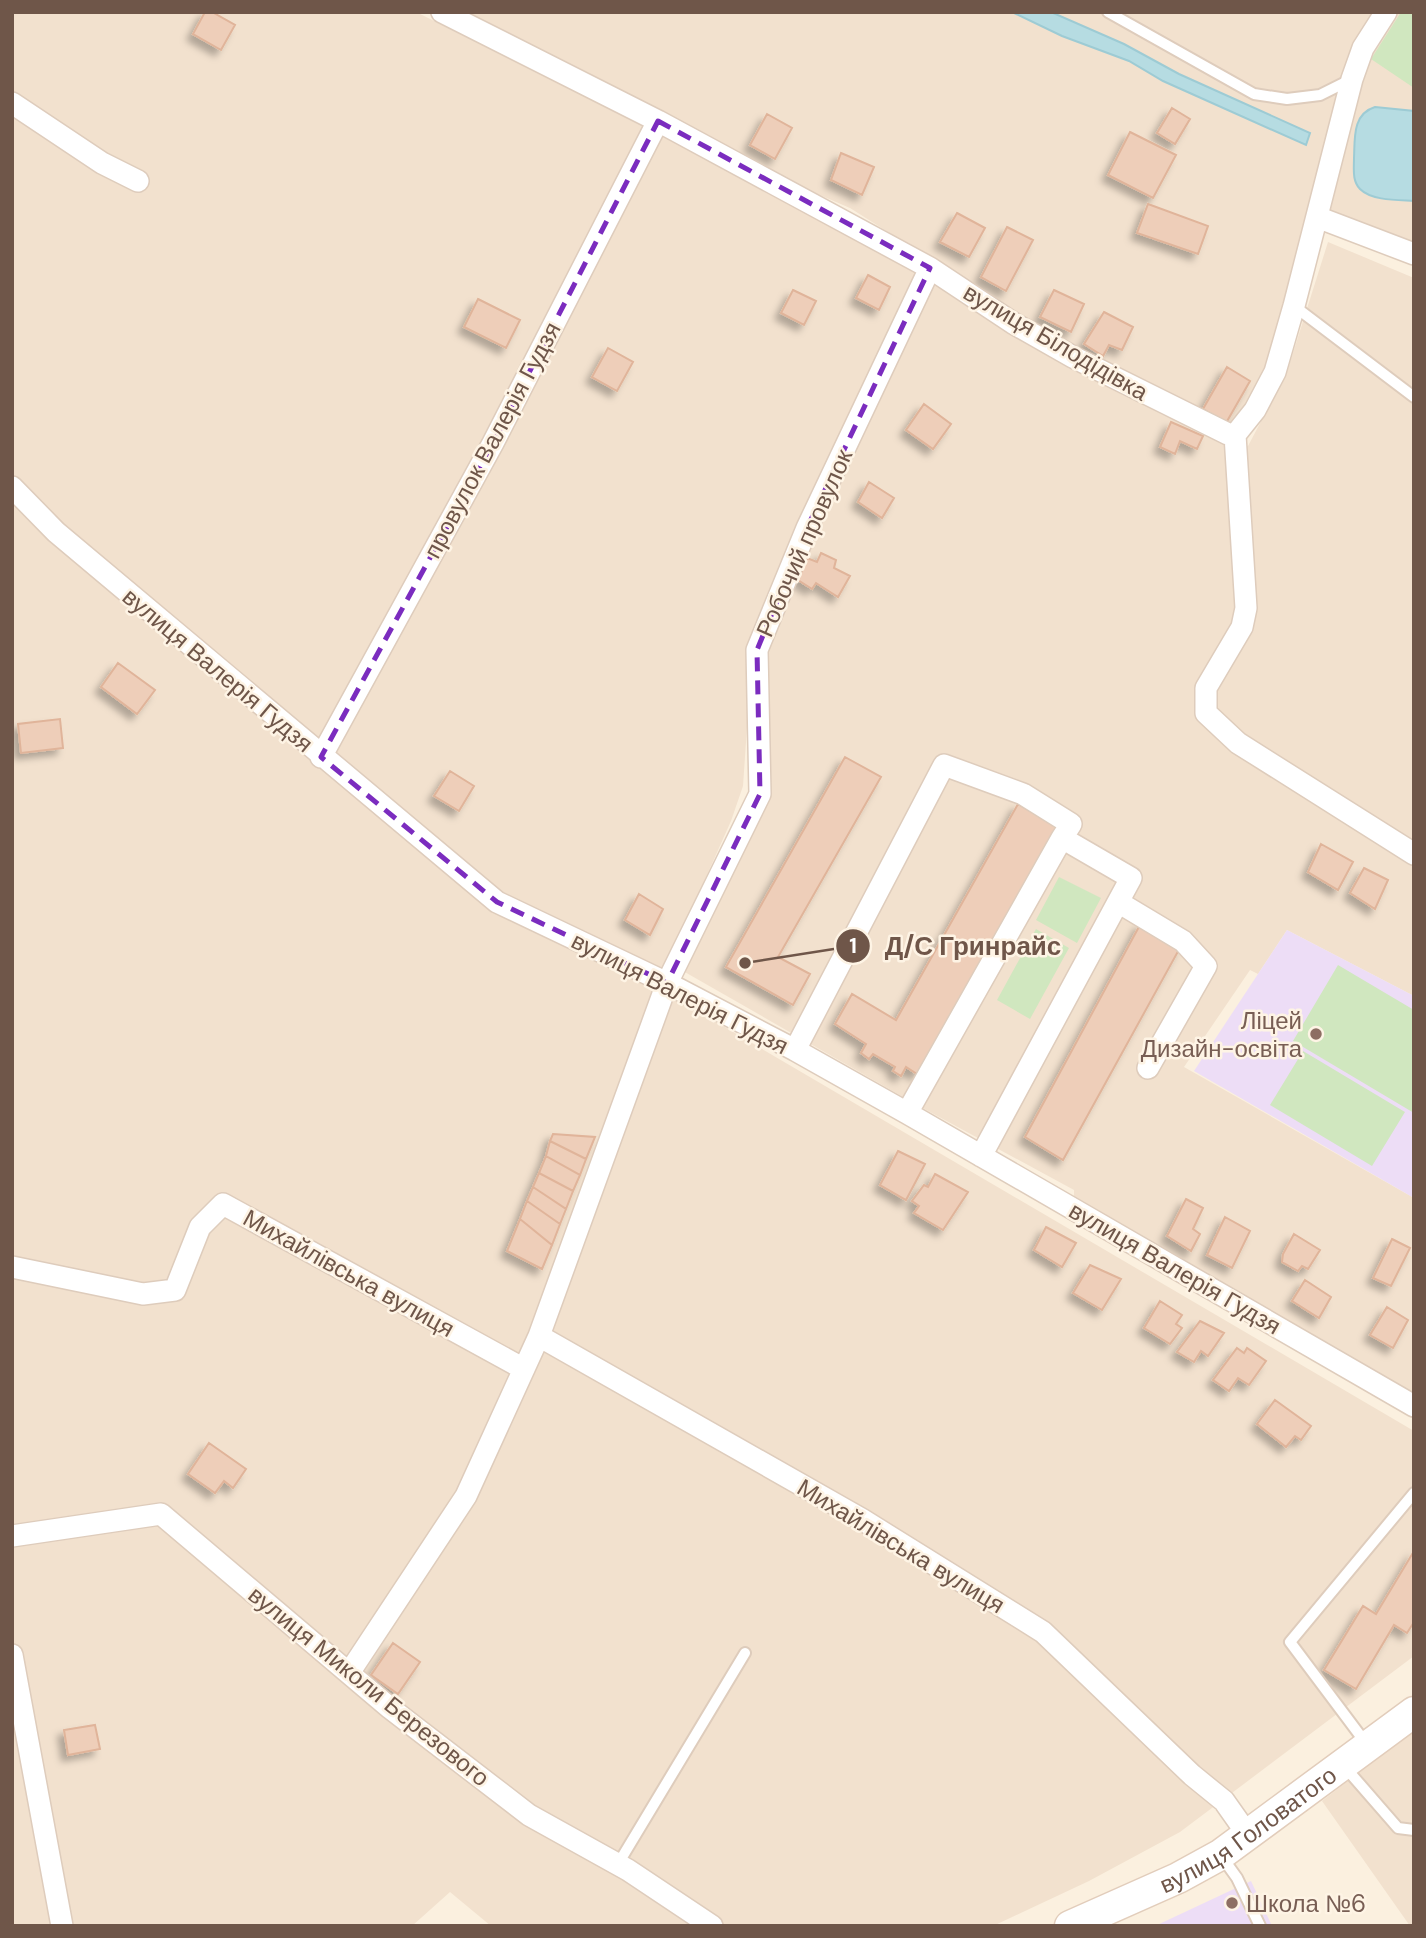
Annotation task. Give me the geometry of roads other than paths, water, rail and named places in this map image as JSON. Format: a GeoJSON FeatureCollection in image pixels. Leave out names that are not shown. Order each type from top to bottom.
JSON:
{"type":"FeatureCollection","features":[{"type":"Feature","properties":{"kind":"main road","name":"вулиця Головатого"},"geometry":{"type":"LineString","coordinates":[[1070,1926],[1178,1878],[1220,1855],[1414,1712]]}},
{"type":"Feature","properties":{"kind":"street","name":"вулиця Білодідівка"},"geometry":{"type":"LineString","coordinates":[[442,12],[473,19],[930,268],[1013,323],[1073,357],[1228,435],[1235,435]]}},
{"type":"Feature","properties":{"kind":"street"},"geometry":{"type":"LineString","coordinates":[[1386,12],[1363,48],[1352,79],[1275,372],[1255,410],[1235,435],[1246,608],[1242,627],[1206,688],[1206,713],[1238,743],[1414,854]]}},
{"type":"Feature","properties":{"kind":"street"},"geometry":{"type":"LineString","coordinates":[[12,103],[102,163],[138,181]]}},
{"type":"Feature","properties":{"kind":"street","name":"провулок Валерія Гудзя"},"geometry":{"type":"LineString","coordinates":[[321,757],[493,443],[658,121]]}},
{"type":"Feature","properties":{"kind":"street"},"geometry":{"type":"LineString","coordinates":[[1317,217],[1414,254]]}},
{"type":"Feature","properties":{"kind":"street","name":"Робочий провулок"},"geometry":{"type":"LineString","coordinates":[[539,1336],[667,983],[760,793],[757,650],[807,528],[930,268]]}},
{"type":"Feature","properties":{"kind":"street","name":"вулиця Валерія Гудзя"},"geometry":{"type":"LineString","coordinates":[[12,487],[56,532],[496,902],[667,983],[795,1051],[1414,1406]]}},
{"type":"Feature","properties":{"kind":"street"},"geometry":{"type":"LineString","coordinates":[[795,1051],[944,765],[1023,794],[1071,824],[907,1113]]}},
{"type":"Feature","properties":{"kind":"street"},"geometry":{"type":"LineString","coordinates":[[981,1156],[1131,878],[1062,838]]}},
{"type":"Feature","properties":{"kind":"street"},"geometry":{"type":"LineString","coordinates":[[1118,902],[1183,940],[1206,966],[1149,1068]]}},
{"type":"Feature","properties":{"kind":"street","name":"Михайлівська вулиця"},"geometry":{"type":"LineString","coordinates":[[12,1267],[143,1294],[175,1290],[200,1227],[223,1204],[524,1369]]}},
{"type":"Feature","properties":{"kind":"street"},"geometry":{"type":"LineString","coordinates":[[349,1672],[466,1496],[539,1336]]}},
{"type":"Feature","properties":{"kind":"street","name":"Михайлівська вулиця"},"geometry":{"type":"LineString","coordinates":[[539,1336],[863,1520],[1042,1632],[1224,1801],[1248,1835]]}},
{"type":"Feature","properties":{"kind":"street","name":"вулиця Миколи Березового"},"geometry":{"type":"LineString","coordinates":[[12,1536],[161,1514],[390,1707],[529,1815],[618,1864],[712,1926]]}},
{"type":"Feature","properties":{"kind":"street"},"geometry":{"type":"LineString","coordinates":[[12,1655],[62,1926]]}},
{"type":"Feature","properties":{"kind":"lane"},"geometry":{"type":"LineString","coordinates":[[1108,12],[1254,94],[1287,99],[1320,95],[1352,79]]}},
{"type":"Feature","properties":{"kind":"lane"},"geometry":{"type":"LineString","coordinates":[[1294,306],[1414,397]]}},
{"type":"Feature","properties":{"kind":"lane"},"geometry":{"type":"LineString","coordinates":[[1368,1747],[1290,1642],[1414,1493]]}},
{"type":"Feature","properties":{"kind":"lane"},"geometry":{"type":"LineString","coordinates":[[618,1864],[745,1653]]}},
{"type":"Feature","properties":{"kind":"lane"},"geometry":{"type":"LineString","coordinates":[[1344,1766],[1398,1828],[1414,1830]]}},
{"type":"Feature","properties":{"kind":"lane"},"geometry":{"type":"LineString","coordinates":[[1220,1855],[1237,1878],[1260,1926]]}},
{"type":"Feature","properties":{"kind":"water"},"geometry":{"type":"Polygon","coordinates":[[[1012,12],[1051,12],[1124,44],[1179,74],[1310,133],[1306,145],[1163,81],[1129,61],[1062,36],[1012,12]]]}},
{"type":"Feature","properties":{"kind":"water"},"geometry":{"type":"Polygon","coordinates":[[[1375,107],[1414,111],[1414,201],[1371,196],[1360,189],[1356,182],[1356,128],[1362,115],[1375,107]]]}},
{"type":"Feature","properties":{"kind":"place","name":"Д/С Гринрайс"},"geometry":{"type":"Point","coordinates":[745,963]}},
{"type":"Feature","properties":{"kind":"place","name":"Ліцей Дизайн-освіта"},"geometry":{"type":"Point","coordinates":[1316,1034]}},
{"type":"Feature","properties":{"kind":"place","name":"Школа №6"},"geometry":{"type":"Point","coordinates":[1232,1903]}}]}
